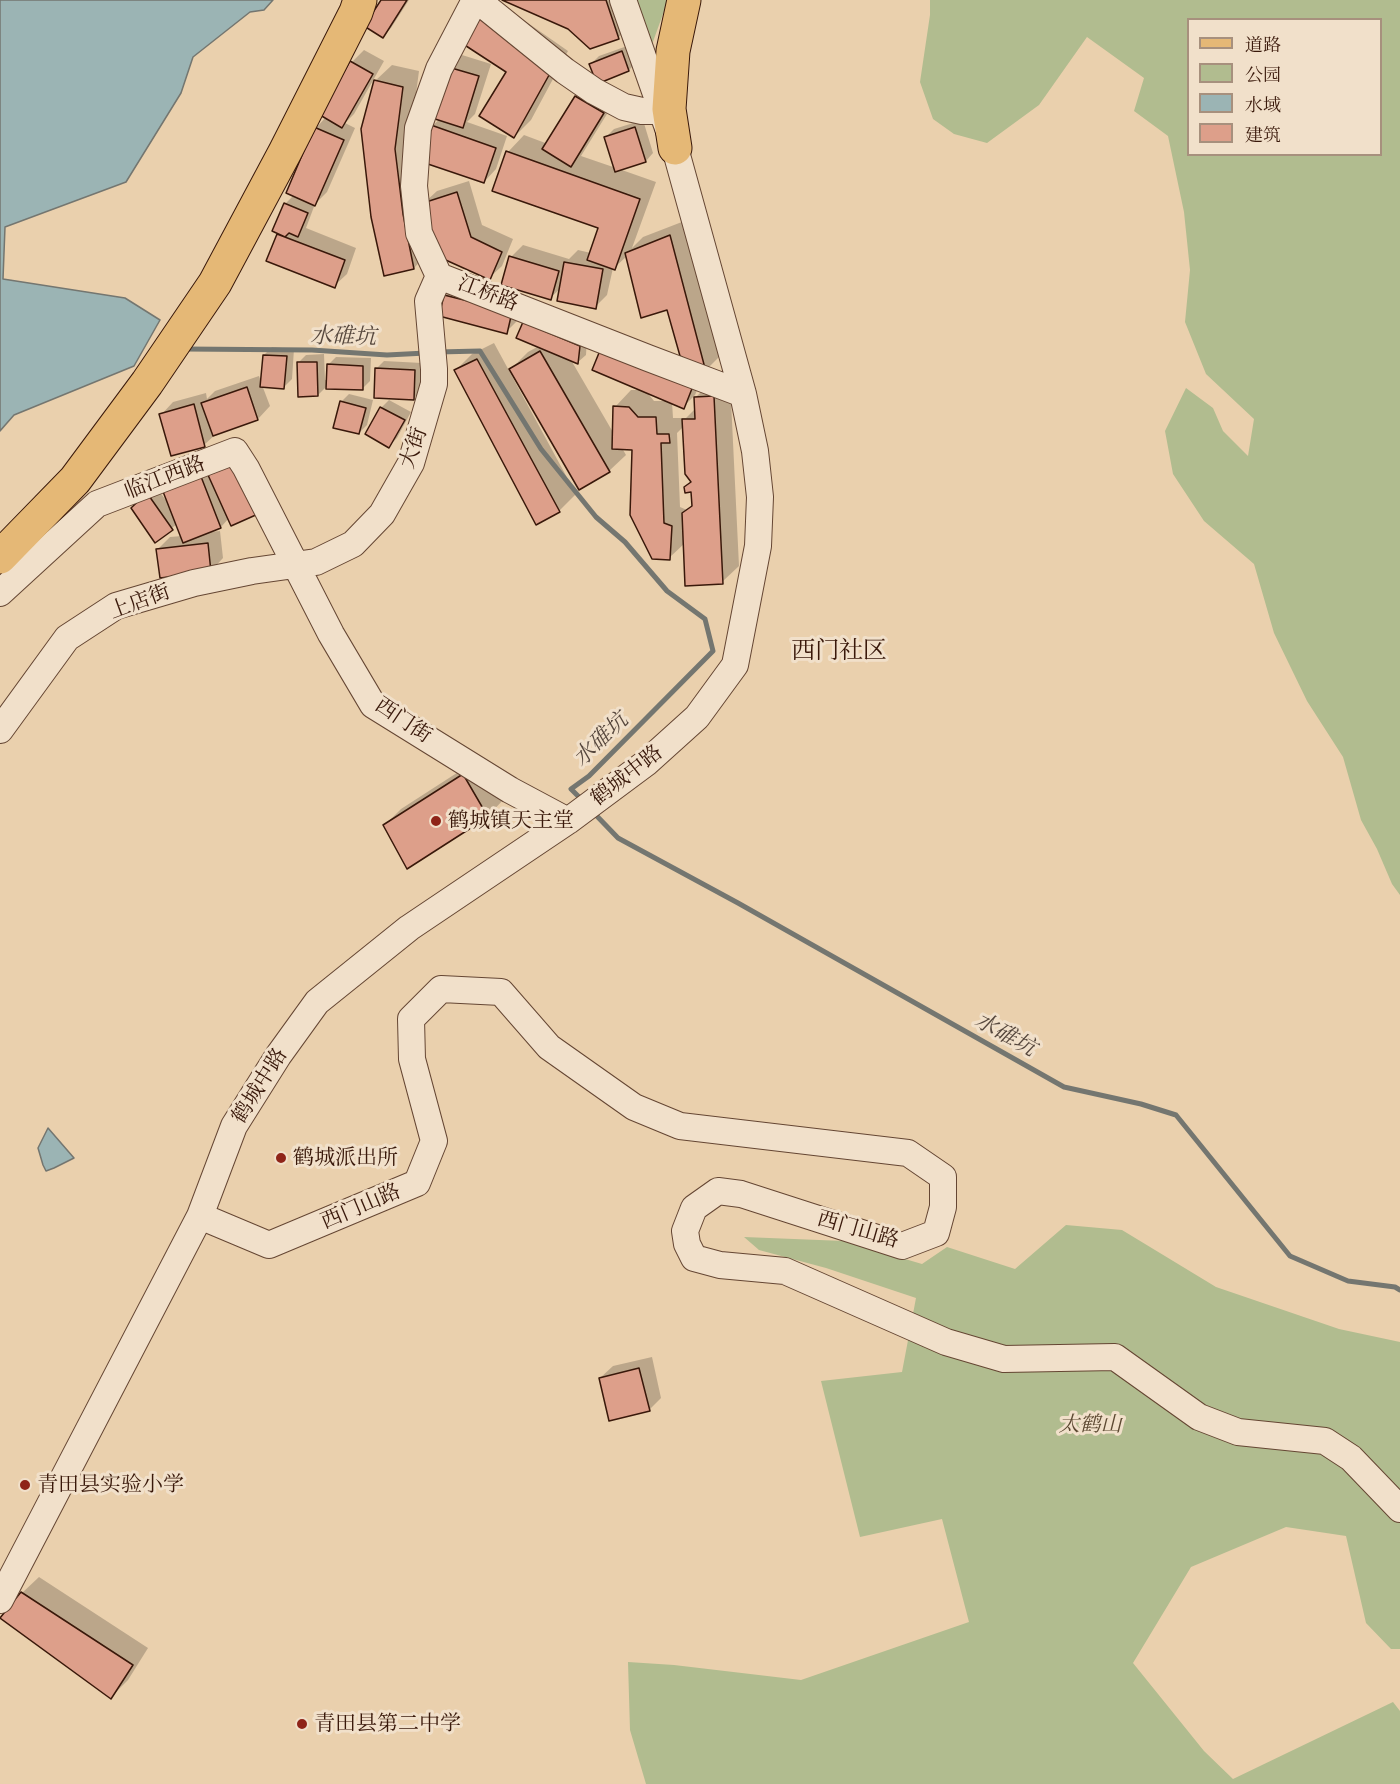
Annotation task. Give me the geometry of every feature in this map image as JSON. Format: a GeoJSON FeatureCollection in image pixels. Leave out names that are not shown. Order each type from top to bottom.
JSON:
{"type":"FeatureCollection","features":[{"type":"Feature","properties":{"kind":"main road"},"geometry":{"type":"LineString","coordinates":[[675,148],[669,109],[673,51],[684,0]]}},
{"type":"Feature","properties":{"kind":"main road"},"geometry":{"type":"LineString","coordinates":[[0,557],[75,480],[147,383],[215,283],[285,152],[358,6]]}},
{"type":"Feature","properties":{"kind":"street"},"geometry":{"type":"LineString","coordinates":[[476,0],[565,71],[594,91],[624,107],[642,111],[661,111]]}},
{"type":"Feature","properties":{"kind":"street","name":"江桥路"},"geometry":{"type":"LineString","coordinates":[[476,0],[439,69],[418,128],[414,186],[419,233],[439,276],[743,394]]}},
{"type":"Feature","properties":{"kind":"street","name":"鹤城中路"},"geometry":{"type":"LineString","coordinates":[[0,1600],[200,1216],[234,1126],[278,1056],[317,1002],[409,928],[581,811],[646,763],[697,717],[735,664],[758,546],[760,497],[755,451],[743,394],[675,148],[623,0]]}},
{"type":"Feature","properties":{"kind":"street","name":"大街"},"geometry":{"type":"LineString","coordinates":[[295,565],[316,562],[353,544],[382,514],[411,463],[434,384],[428,301],[439,276]]}},
{"type":"Feature","properties":{"kind":"street","name":"临江西路"},"geometry":{"type":"LineString","coordinates":[[0,593],[97,504],[235,451],[246,468],[295,565]]}},
{"type":"Feature","properties":{"kind":"street","name":"上店街"},"geometry":{"type":"LineString","coordinates":[[0,730],[67,638],[116,606],[194,583],[295,565]]}},
{"type":"Feature","properties":{"kind":"street","name":"西门街"},"geometry":{"type":"LineString","coordinates":[[295,565],[331,634],[373,705],[510,790],[581,811]]}},
{"type":"Feature","properties":{"kind":"street","name":"西门山路"},"geometry":{"type":"LineString","coordinates":[[200,1216],[269,1245],[417,1183],[434,1141],[412,1059],[411,1018],[441,989],[501,992],[549,1047],[643,1111],[680,1126],[908,1153],[943,1177],[944,1207],[936,1233],[902,1246],[741,1194],[718,1191],[694,1208],[686,1231],[687,1244],[694,1258],[720,1265],[785,1271],[946,1341],[1004,1359],[1115,1357],[1199,1417],[1238,1432],[1325,1441],[1351,1458],[1400,1509]]}},
{"type":"Feature","properties":{"kind":"green space"},"geometry":{"type":"Polygon","coordinates":[[[636,0],[668,0],[650,50],[636,0]]]}},
{"type":"Feature","properties":{"kind":"green space"},"geometry":{"type":"Polygon","coordinates":[[[930,0],[1400,0],[1400,895],[1392,884],[1361,820],[1343,757],[1307,701],[1274,633],[1254,564],[1204,521],[1173,474],[1165,431],[1186,388],[1213,408],[1223,431],[1248,456],[1254,419],[1206,374],[1185,322],[1190,270],[1184,212],[1168,136],[1134,111],[1144,78],[1087,37],[1039,105],[987,143],[954,134],[933,119],[920,82],[930,15],[930,0]]]}},
{"type":"Feature","properties":{"kind":"green space","name":"太鹤山"},"geometry":{"type":"Polygon","coordinates":[[[1066,1225],[1122,1230],[1216,1287],[1339,1329],[1400,1342],[1400,1649],[1391,1649],[1366,1623],[1346,1536],[1286,1527],[1191,1567],[1133,1663],[1204,1751],[1233,1779],[1393,1702],[1400,1711],[1400,1784],[646,1784],[630,1730],[628,1662],[801,1680],[969,1622],[942,1519],[860,1537],[821,1381],[902,1372],[916,1298],[826,1268],[759,1250],[744,1237],[844,1241],[922,1264],[947,1247],[1015,1269],[1066,1225]]]}},
{"type":"Feature","properties":{"kind":"water"},"geometry":{"type":"Polygon","coordinates":[[[0,0],[273,0],[264,10],[250,12],[193,57],[181,93],[126,182],[5,227],[3,279],[125,298],[160,320],[134,366],[14,415],[0,431],[0,0]]]}},
{"type":"Feature","properties":{"kind":"water"},"geometry":{"type":"Polygon","coordinates":[[[48,1128],[74,1158],[46,1171],[38,1148],[48,1128]]]}},
{"type":"Feature","properties":{"kind":"building"},"geometry":{"type":"Polygon","coordinates":[[[381,0],[407,0],[383,38],[364,26],[381,0]]]}},
{"type":"Feature","properties":{"kind":"building"},"geometry":{"type":"Polygon","coordinates":[[[502,0],[606,0],[619,39],[590,49],[568,29],[502,0]]]}},
{"type":"Feature","properties":{"kind":"building"},"geometry":{"type":"Polygon","coordinates":[[[477,16],[553,68],[514,138],[479,116],[506,72],[460,42],[477,16]]]}},
{"type":"Feature","properties":{"kind":"building"},"geometry":{"type":"Polygon","coordinates":[[[622,51],[629,71],[597,84],[589,64],[622,51]]]}},
{"type":"Feature","properties":{"kind":"building"},"geometry":{"type":"Polygon","coordinates":[[[350,61],[373,74],[342,128],[320,115],[350,61]]]}},
{"type":"Feature","properties":{"kind":"building"},"geometry":{"type":"Polygon","coordinates":[[[448,67],[479,76],[463,128],[432,118],[448,67]]]}},
{"type":"Feature","properties":{"kind":"building"},"geometry":{"type":"Polygon","coordinates":[[[374,80],[403,87],[395,149],[403,214],[414,269],[384,276],[371,217],[361,129],[374,80]]]}},
{"type":"Feature","properties":{"kind":"building"},"geometry":{"type":"Polygon","coordinates":[[[575,96],[604,113],[571,167],[542,149],[575,96]]]}},
{"type":"Feature","properties":{"kind":"building"},"geometry":{"type":"Polygon","coordinates":[[[431,125],[496,148],[484,183],[419,161],[431,125]]]}},
{"type":"Feature","properties":{"kind":"building"},"geometry":{"type":"Polygon","coordinates":[[[314,127],[344,140],[315,206],[286,193],[314,127]]]}},
{"type":"Feature","properties":{"kind":"building"},"geometry":{"type":"Polygon","coordinates":[[[635,127],[646,162],[615,172],[604,137],[635,127]]]}},
{"type":"Feature","properties":{"kind":"building"},"geometry":{"type":"Polygon","coordinates":[[[506,151],[640,199],[615,270],[587,260],[598,228],[492,191],[506,151]]]}},
{"type":"Feature","properties":{"kind":"building"},"geometry":{"type":"Polygon","coordinates":[[[457,192],[471,237],[502,252],[490,280],[439,257],[423,203],[457,192]]]}},
{"type":"Feature","properties":{"kind":"building"},"geometry":{"type":"Polygon","coordinates":[[[284,203],[308,213],[298,237],[289,233],[285,237],[272,231],[284,203]]]}},
{"type":"Feature","properties":{"kind":"building"},"geometry":{"type":"Polygon","coordinates":[[[277,234],[345,260],[335,288],[266,261],[277,234]]]}},
{"type":"Feature","properties":{"kind":"building"},"geometry":{"type":"Polygon","coordinates":[[[670,235],[706,372],[680,356],[667,310],[641,318],[625,253],[670,235]]]}},
{"type":"Feature","properties":{"kind":"building"},"geometry":{"type":"Polygon","coordinates":[[[509,256],[559,271],[551,300],[501,285],[509,256]]]}},
{"type":"Feature","properties":{"kind":"building"},"geometry":{"type":"Polygon","coordinates":[[[564,262],[603,269],[596,309],[557,301],[564,262]]]}},
{"type":"Feature","properties":{"kind":"building"},"geometry":{"type":"Polygon","coordinates":[[[444,295],[512,312],[507,334],[439,316],[444,295]]]}},
{"type":"Feature","properties":{"kind":"building"},"geometry":{"type":"Polygon","coordinates":[[[523,322],[580,346],[578,364],[516,338],[523,322]]]}},
{"type":"Feature","properties":{"kind":"building"},"geometry":{"type":"Polygon","coordinates":[[[601,348],[693,386],[684,409],[592,370],[601,348]]]}},
{"type":"Feature","properties":{"kind":"building"},"geometry":{"type":"Polygon","coordinates":[[[540,351],[610,472],[579,490],[509,369],[540,351]]]}},
{"type":"Feature","properties":{"kind":"building"},"geometry":{"type":"Polygon","coordinates":[[[263,355],[287,356],[284,389],[260,387],[263,355]]]}},
{"type":"Feature","properties":{"kind":"building"},"geometry":{"type":"Polygon","coordinates":[[[477,359],[560,512],[536,525],[454,370],[477,359]]]}},
{"type":"Feature","properties":{"kind":"building"},"geometry":{"type":"Polygon","coordinates":[[[297,362],[317,362],[318,396],[298,397],[297,362]]]}},
{"type":"Feature","properties":{"kind":"building"},"geometry":{"type":"Polygon","coordinates":[[[327,364],[363,366],[363,390],[326,389],[327,364]]]}},
{"type":"Feature","properties":{"kind":"building"},"geometry":{"type":"Polygon","coordinates":[[[375,368],[415,370],[414,400],[374,398],[375,368]]]}},
{"type":"Feature","properties":{"kind":"building"},"geometry":{"type":"Polygon","coordinates":[[[247,387],[258,420],[213,436],[201,403],[247,387]]]}},
{"type":"Feature","properties":{"kind":"building"},"geometry":{"type":"Polygon","coordinates":[[[714,396],[723,584],[685,586],[682,513],[692,506],[691,492],[685,493],[684,487],[691,482],[685,474],[682,419],[695,419],[694,397],[714,396]]]}},
{"type":"Feature","properties":{"kind":"building"},"geometry":{"type":"Polygon","coordinates":[[[340,401],[366,408],[359,434],[333,428],[340,401]]]}},
{"type":"Feature","properties":{"kind":"building"},"geometry":{"type":"Polygon","coordinates":[[[194,404],[205,447],[171,456],[159,414],[194,404]]]}},
{"type":"Feature","properties":{"kind":"building"},"geometry":{"type":"Polygon","coordinates":[[[613,406],[629,407],[638,417],[656,417],[657,434],[669,434],[670,443],[661,443],[664,523],[672,526],[670,560],[652,559],[630,515],[632,450],[612,449],[613,406]]]}},
{"type":"Feature","properties":{"kind":"building"},"geometry":{"type":"Polygon","coordinates":[[[380,407],[405,420],[389,448],[365,434],[380,407]]]}},
{"type":"Feature","properties":{"kind":"building"},"geometry":{"type":"Polygon","coordinates":[[[236,463],[258,514],[231,526],[208,475],[236,463]]]}},
{"type":"Feature","properties":{"kind":"building"},"geometry":{"type":"Polygon","coordinates":[[[200,474],[221,528],[183,543],[162,489],[200,474]]]}},
{"type":"Feature","properties":{"kind":"building"},"geometry":{"type":"Polygon","coordinates":[[[147,493],[173,530],[155,543],[131,508],[147,493]]]}},
{"type":"Feature","properties":{"kind":"building"},"geometry":{"type":"Polygon","coordinates":[[[208,543],[211,572],[160,578],[156,549],[208,543]]]}},
{"type":"Feature","properties":{"kind":"building","name":"鹤城镇天主堂"},"geometry":{"type":"Polygon","coordinates":[[[463,774],[488,817],[407,869],[383,825],[463,774]]]}},
{"type":"Feature","properties":{"kind":"building"},"geometry":{"type":"Polygon","coordinates":[[[639,1368],[650,1411],[609,1421],[599,1378],[639,1368]]]}},
{"type":"Feature","properties":{"kind":"building"},"geometry":{"type":"Polygon","coordinates":[[[21,1592],[133,1665],[111,1699],[0,1618],[21,1592]]]}},
{"type":"Feature","properties":{"kind":"waterway","name":"水碓坑"},"geometry":{"type":"LineString","coordinates":[[184,349],[312,350],[387,355],[426,353]]}},
{"type":"Feature","properties":{"kind":"waterway","name":"水碓坑"},"geometry":{"type":"LineString","coordinates":[[438,352],[480,351],[541,449],[596,517],[625,542],[667,591],[705,619],[713,651],[589,776],[571,789],[584,802]]}},
{"type":"Feature","properties":{"kind":"waterway","name":"水碓坑"},"geometry":{"type":"LineString","coordinates":[[592,811],[618,838],[1064,1087],[1141,1104],[1176,1115],[1290,1256],[1348,1281],[1395,1287],[1400,1290]]}},
{"type":"Feature","properties":{"kind":"place","name":"鹤城镇天主堂"},"geometry":{"type":"Point","coordinates":[436,821]}},
{"type":"Feature","properties":{"kind":"place","name":"鹤城派出所"},"geometry":{"type":"Point","coordinates":[281,1158]}},
{"type":"Feature","properties":{"kind":"place","name":"青田县实验小学"},"geometry":{"type":"Point","coordinates":[25,1485]}},
{"type":"Feature","properties":{"kind":"place","name":"青田县第二中学"},"geometry":{"type":"Point","coordinates":[302,1724]}},
{"type":"Feature","properties":{"kind":"district","name":"西门社区"},"geometry":{"type":"Point","coordinates":[839,651]}}]}
